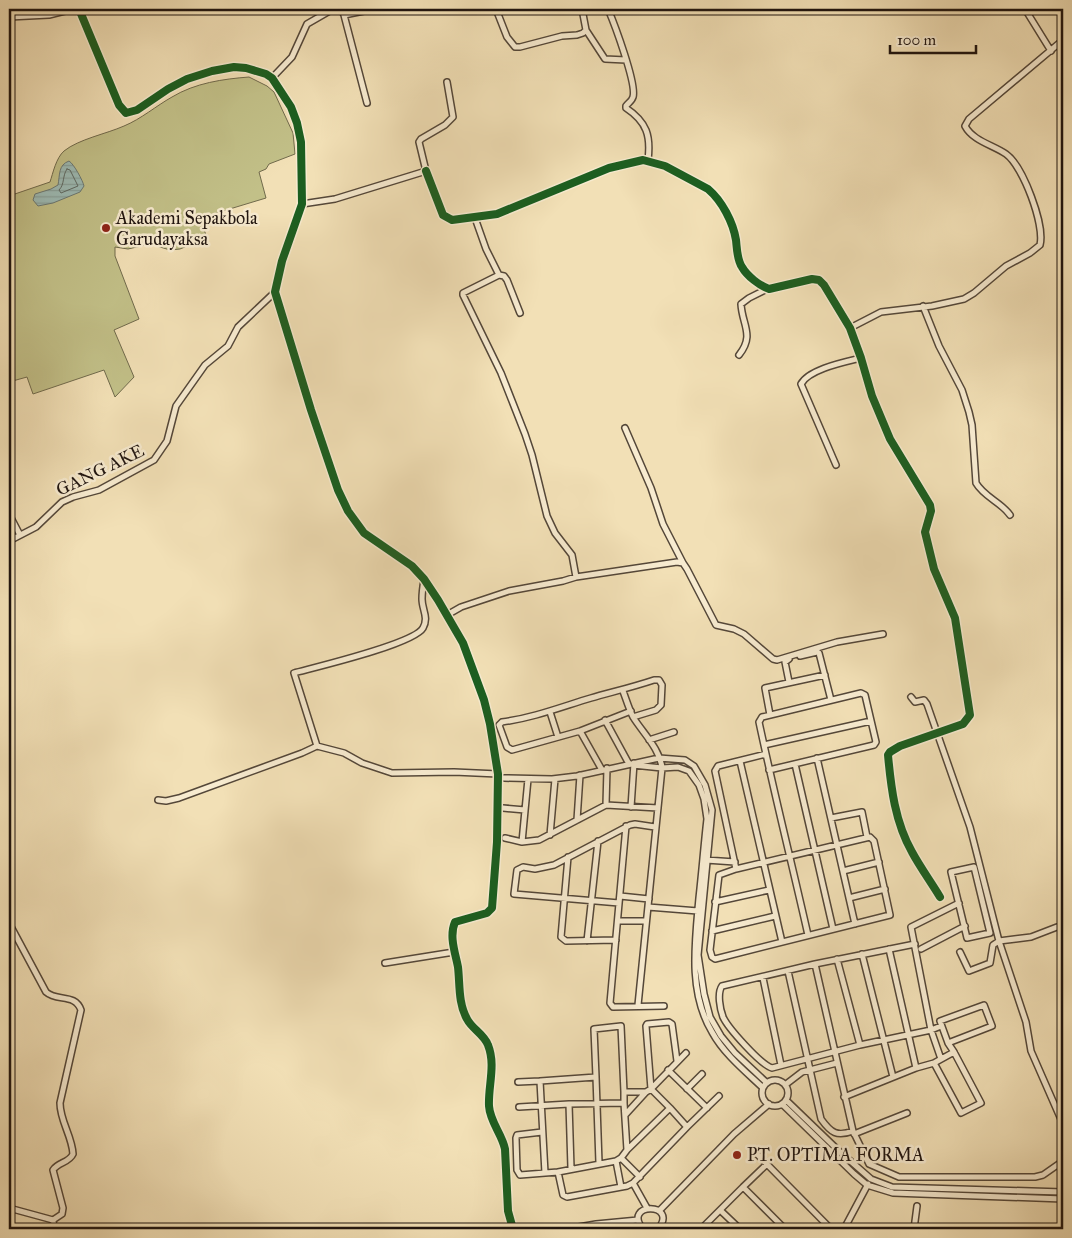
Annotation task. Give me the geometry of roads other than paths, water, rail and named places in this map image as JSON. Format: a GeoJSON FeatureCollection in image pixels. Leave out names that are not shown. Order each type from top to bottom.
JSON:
{"type":"FeatureCollection","features":[{"type":"Feature","properties":{"kind":"street"},"geometry":{"type":"LineString","coordinates":[[9,17],[49,15],[73,9]]}},
{"type":"Feature","properties":{"kind":"street"},"geometry":{"type":"LineString","coordinates":[[80,9],[119,104],[126,113],[137,110],[168,89],[188,79],[212,71],[234,67],[246,68],[266,74],[272,78],[291,107],[297,123],[301,142],[302,204],[282,262],[275,292],[311,410],[338,490],[348,511],[364,533],[412,566],[424,579],[463,643],[484,700],[490,724],[498,774],[497,842],[492,908],[487,913],[455,922],[452,940],[464,1013],[471,1025],[484,1038],[491,1059],[489,1105],[492,1119],[505,1149],[508,1211],[513,1229]]}},
{"type":"Feature","properties":{"kind":"street"},"geometry":{"type":"LineString","coordinates":[[272,78],[292,57],[307,24],[333,9]]}},
{"type":"Feature","properties":{"kind":"street"},"geometry":{"type":"LineString","coordinates":[[341,9],[367,103]]}},
{"type":"Feature","properties":{"kind":"street"},"geometry":{"type":"LineString","coordinates":[[344,15],[374,9]]}},
{"type":"Feature","properties":{"kind":"street"},"geometry":{"type":"LineString","coordinates":[[496,9],[507,37],[516,47],[520,48],[562,36],[577,35],[586,30]]}},
{"type":"Feature","properties":{"kind":"street"},"geometry":{"type":"LineString","coordinates":[[582,9],[586,30],[605,58],[626,60]]}},
{"type":"Feature","properties":{"kind":"street"},"geometry":{"type":"LineString","coordinates":[[608,9],[626,60],[634,94],[626,108],[644,125],[648,133],[648,160]]}},
{"type":"Feature","properties":{"kind":"street"},"geometry":{"type":"LineString","coordinates":[[1024,9],[1051,51]]}},
{"type":"Feature","properties":{"kind":"street"},"geometry":{"type":"LineString","coordinates":[[850,328],[881,312],[956,301],[968,297],[1006,266],[1038,247],[1041,242],[1034,202],[1027,186],[1007,155],[980,140],[965,126],[969,119],[1063,40]]}},
{"type":"Feature","properties":{"kind":"street"},"geometry":{"type":"LineString","coordinates":[[446,82],[453,117],[445,125],[419,142],[426,170],[443,215],[452,220],[475,218],[509,210],[610,168],[648,160],[680,174],[708,189],[715,195],[730,223],[741,267],[767,289]]}},
{"type":"Feature","properties":{"kind":"street"},"geometry":{"type":"LineString","coordinates":[[302,204],[335,199],[426,170]]}},
{"type":"Feature","properties":{"kind":"street"},"geometry":{"type":"LineString","coordinates":[[475,218],[486,249],[499,275]]}},
{"type":"Feature","properties":{"kind":"street"},"geometry":{"type":"LineString","coordinates":[[520,313],[504,276],[499,275],[463,293],[501,372],[532,455],[546,516],[555,533],[572,555],[576,577]]}},
{"type":"Feature","properties":{"kind":"street"},"geometry":{"type":"LineString","coordinates":[[739,355],[746,346],[748,334],[741,304],[767,289],[806,279],[819,280],[828,291],[850,328],[872,396],[890,439],[930,506],[931,511],[925,532],[934,569],[958,627],[963,675],[970,715],[963,724],[900,746],[890,752],[888,756],[892,791],[899,820],[912,854],[940,897]]}},
{"type":"Feature","properties":{"kind":"street","name":"GANG AKE"},"geometry":{"type":"LineString","coordinates":[[9,541],[36,527],[62,502],[73,496],[99,490],[154,460],[167,441],[176,406],[205,365],[228,346],[238,327],[275,292]]}},
{"type":"Feature","properties":{"kind":"street"},"geometry":{"type":"LineString","coordinates":[[923,306],[939,346],[962,390],[969,412],[972,425],[976,483],[979,488],[1006,508],[1010,515]]}},
{"type":"Feature","properties":{"kind":"street"},"geometry":{"type":"LineString","coordinates":[[836,465],[801,384],[806,377],[860,356]]}},
{"type":"Feature","properties":{"kind":"street"},"geometry":{"type":"LineString","coordinates":[[625,428],[651,488],[663,524],[716,625],[734,629],[744,634],[768,655],[778,660],[837,642],[883,634]]}},
{"type":"Feature","properties":{"kind":"street"},"geometry":{"type":"LineString","coordinates":[[9,514],[20,535]]}},
{"type":"Feature","properties":{"kind":"street"},"geometry":{"type":"LineString","coordinates":[[447,615],[461,607],[509,591],[576,577],[677,562],[683,563]]}},
{"type":"Feature","properties":{"kind":"street"},"geometry":{"type":"LineString","coordinates":[[317,746],[294,674],[389,645],[419,633],[424,627],[426,617],[422,601],[424,579]]}},
{"type":"Feature","properties":{"kind":"street"},"geometry":{"type":"LineString","coordinates":[[789,682],[785,660],[817,652],[821,655],[831,700]]}},
{"type":"Feature","properties":{"kind":"street"},"geometry":{"type":"LineString","coordinates":[[770,715],[765,688],[825,675]]}},
{"type":"Feature","properties":{"kind":"street"},"geometry":{"type":"LineString","coordinates":[[659,680],[661,682],[661,705],[656,710],[605,720],[558,738],[512,750],[507,747],[499,724],[502,722],[550,712],[591,698],[623,691],[659,680]]}},
{"type":"Feature","properties":{"kind":"street"},"geometry":{"type":"LineString","coordinates":[[623,691],[632,714],[650,740],[662,768],[638,1006]]}},
{"type":"Feature","properties":{"kind":"street"},"geometry":{"type":"LineString","coordinates":[[769,770],[874,745],[876,742],[863,693],[762,717],[759,722],[769,770],[808,936]]}},
{"type":"Feature","properties":{"kind":"street"},"geometry":{"type":"LineString","coordinates":[[912,696],[915,702],[924,700],[926,702],[970,827],[1000,942],[1026,1022],[1031,1051],[1063,1124]]}},
{"type":"Feature","properties":{"kind":"street"},"geometry":{"type":"LineString","coordinates":[[550,712],[558,738]]}},
{"type":"Feature","properties":{"kind":"street"},"geometry":{"type":"LineString","coordinates":[[605,720],[632,764],[631,807]]}},
{"type":"Feature","properties":{"kind":"street"},"geometry":{"type":"LineString","coordinates":[[764,745],[871,721]]}},
{"type":"Feature","properties":{"kind":"street"},"geometry":{"type":"LineString","coordinates":[[580,731],[604,769],[606,806]]}},
{"type":"Feature","properties":{"kind":"street"},"geometry":{"type":"LineString","coordinates":[[650,740],[674,732]]}},
{"type":"Feature","properties":{"kind":"street"},"geometry":{"type":"LineString","coordinates":[[158,800],[166,801],[179,798],[317,746],[344,754],[389,773],[471,772],[498,774]]}},
{"type":"Feature","properties":{"kind":"street"},"geometry":{"type":"LineString","coordinates":[[736,869],[715,771],[718,766],[766,754]]}},
{"type":"Feature","properties":{"kind":"street"},"geometry":{"type":"LineString","coordinates":[[504,778],[555,779],[659,758],[688,761],[694,766],[702,779],[712,810],[698,955],[708,1009],[710,1017],[721,1036],[765,1086]]}},
{"type":"Feature","properties":{"kind":"street"},"geometry":{"type":"LineString","coordinates":[[817,758],[854,924]]}},
{"type":"Feature","properties":{"kind":"street"},"geometry":{"type":"LineString","coordinates":[[740,761],[782,942]]}},
{"type":"Feature","properties":{"kind":"street"},"geometry":{"type":"LineString","coordinates":[[632,764],[662,768],[684,768],[689,771],[699,786],[707,811],[706,860],[694,941],[694,966],[698,992],[705,1019],[712,1033],[721,1045],[765,1086]]}},
{"type":"Feature","properties":{"kind":"street"},"geometry":{"type":"LineString","coordinates":[[795,764],[833,930]]}},
{"type":"Feature","properties":{"kind":"street"},"geometry":{"type":"LineString","coordinates":[[577,820],[580,775]]}},
{"type":"Feature","properties":{"kind":"street"},"geometry":{"type":"LineString","coordinates":[[522,842],[528,779]]}},
{"type":"Feature","properties":{"kind":"street"},"geometry":{"type":"LineString","coordinates":[[550,835],[555,779]]}},
{"type":"Feature","properties":{"kind":"street"},"geometry":{"type":"LineString","coordinates":[[505,838],[522,842],[534,842],[606,806],[658,808]]}},
{"type":"Feature","properties":{"kind":"street"},"geometry":{"type":"LineString","coordinates":[[503,808],[525,810]]}},
{"type":"Feature","properties":{"kind":"street"},"geometry":{"type":"LineString","coordinates":[[831,818],[862,812],[868,838]]}},
{"type":"Feature","properties":{"kind":"street"},"geometry":{"type":"LineString","coordinates":[[619,904],[514,894],[516,874],[519,868],[543,868],[554,865],[626,826],[635,824],[655,828]]}},
{"type":"Feature","properties":{"kind":"street"},"geometry":{"type":"LineString","coordinates":[[626,826],[610,1006],[664,1006]]}},
{"type":"Feature","properties":{"kind":"street"},"geometry":{"type":"LineString","coordinates":[[873,838],[890,914],[833,930],[715,958],[711,955],[718,877],[721,874],[736,869],[790,856],[873,838]]}},
{"type":"Feature","properties":{"kind":"street"},"geometry":{"type":"LineString","coordinates":[[587,941],[598,841]]}},
{"type":"Feature","properties":{"kind":"street"},"geometry":{"type":"LineString","coordinates":[[568,856],[562,937],[566,941],[616,940]]}},
{"type":"Feature","properties":{"kind":"street"},"geometry":{"type":"LineString","coordinates":[[706,860],[735,862]]}},
{"type":"Feature","properties":{"kind":"street"},"geometry":{"type":"LineString","coordinates":[[843,871],[879,862]]}},
{"type":"Feature","properties":{"kind":"street"},"geometry":{"type":"LineString","coordinates":[[974,867],[990,933],[967,938],[964,926],[951,872],[974,867]]}},
{"type":"Feature","properties":{"kind":"street"},"geometry":{"type":"LineString","coordinates":[[849,898],[885,889]]}},
{"type":"Feature","properties":{"kind":"street"},"geometry":{"type":"LineString","coordinates":[[715,902],[769,890]]}},
{"type":"Feature","properties":{"kind":"street"},"geometry":{"type":"LineString","coordinates":[[620,896],[649,899]]}},
{"type":"Feature","properties":{"kind":"street"},"geometry":{"type":"LineString","coordinates":[[940,1059],[931,1030],[911,927],[959,903]]}},
{"type":"Feature","properties":{"kind":"street"},"geometry":{"type":"LineString","coordinates":[[648,907],[698,911]]}},
{"type":"Feature","properties":{"kind":"street"},"geometry":{"type":"LineString","coordinates":[[712,931],[775,916]]}},
{"type":"Feature","properties":{"kind":"street"},"geometry":{"type":"LineString","coordinates":[[618,921],[646,921]]}},
{"type":"Feature","properties":{"kind":"street"},"geometry":{"type":"LineString","coordinates":[[9,924],[46,992],[50,996],[73,1000],[81,1010],[60,1105],[73,1154],[70,1159],[53,1170],[63,1210],[62,1214],[53,1220],[9,1208]]}},
{"type":"Feature","properties":{"kind":"street"},"geometry":{"type":"LineString","coordinates":[[921,949],[964,926]]}},
{"type":"Feature","properties":{"kind":"street"},"geometry":{"type":"LineString","coordinates":[[960,952],[969,971],[988,964],[992,960],[994,945],[1000,942],[1031,937],[1057,926],[1063,927]]}},
{"type":"Feature","properties":{"kind":"street"},"geometry":{"type":"LineString","coordinates":[[915,944],[837,959],[763,978],[737,982],[720,988],[723,1016],[737,1036],[764,1064],[772,1068],[942,1026]]}},
{"type":"Feature","properties":{"kind":"street"},"geometry":{"type":"LineString","coordinates":[[889,949],[916,1068]]}},
{"type":"Feature","properties":{"kind":"street"},"geometry":{"type":"LineString","coordinates":[[385,963],[454,952]]}},
{"type":"Feature","properties":{"kind":"street"},"geometry":{"type":"LineString","coordinates":[[862,954],[893,1077]]}},
{"type":"Feature","properties":{"kind":"street"},"geometry":{"type":"LineString","coordinates":[[837,959],[860,1045]]}},
{"type":"Feature","properties":{"kind":"street"},"geometry":{"type":"LineString","coordinates":[[816,964],[853,1132],[869,1164],[899,1176],[1035,1177],[1044,1175],[1063,1160]]}},
{"type":"Feature","properties":{"kind":"street"},"geometry":{"type":"LineString","coordinates":[[788,972],[821,1119],[837,1134],[842,1135],[907,1113]]}},
{"type":"Feature","properties":{"kind":"street"},"geometry":{"type":"LineString","coordinates":[[763,978],[781,1065]]}},
{"type":"Feature","properties":{"kind":"street"},"geometry":{"type":"LineString","coordinates":[[934,1063],[961,1113],[981,1103],[948,1043],[940,1021],[984,1005],[992,1026],[948,1043]]}},
{"type":"Feature","properties":{"kind":"street"},"geometry":{"type":"LineString","coordinates":[[648,1090],[646,1026],[648,1024],[669,1022],[672,1024],[677,1061]]}},
{"type":"Feature","properties":{"kind":"street"},"geometry":{"type":"LineString","coordinates":[[599,1164],[594,1029],[620,1025],[622,1027],[627,1150]]}},
{"type":"Feature","properties":{"kind":"street"},"geometry":{"type":"LineString","coordinates":[[844,1097],[916,1068],[934,1063],[954,1052]]}},
{"type":"Feature","properties":{"kind":"street"},"geometry":{"type":"LineString","coordinates":[[625,1115],[686,1053]]}},
{"type":"Feature","properties":{"kind":"street"},"geometry":{"type":"LineString","coordinates":[[785,1085],[802,1072],[837,1063]]}},
{"type":"Feature","properties":{"kind":"street"},"geometry":{"type":"LineString","coordinates":[[668,1070],[707,1108]]}},
{"type":"Feature","properties":{"kind":"street"},"geometry":{"type":"LineString","coordinates":[[687,1089],[702,1074]]}},
{"type":"Feature","properties":{"kind":"street"},"geometry":{"type":"LineString","coordinates":[[518,1082],[596,1077]]}},
{"type":"Feature","properties":{"kind":"street"},"geometry":{"type":"LineString","coordinates":[[774,1080],[782,1082],[788,1092],[784,1102],[775,1106],[769,1104],[763,1097],[765,1086],[774,1080]]}},
{"type":"Feature","properties":{"kind":"street"},"geometry":{"type":"LineString","coordinates":[[540,1081],[544,1173]]}},
{"type":"Feature","properties":{"kind":"street"},"geometry":{"type":"LineString","coordinates":[[624,1092],[648,1090],[670,1108],[687,1127]]}},
{"type":"Feature","properties":{"kind":"street"},"geometry":{"type":"LineString","coordinates":[[558,1172],[563,1195],[568,1197],[633,1183],[719,1096]]}},
{"type":"Feature","properties":{"kind":"street"},"geometry":{"type":"LineString","coordinates":[[784,1102],[871,1179],[892,1187],[1063,1192]]}},
{"type":"Feature","properties":{"kind":"street"},"geometry":{"type":"LineString","coordinates":[[784,1102],[867,1185],[893,1194],[1063,1199]]}},
{"type":"Feature","properties":{"kind":"street"},"geometry":{"type":"LineString","coordinates":[[519,1107],[624,1103]]}},
{"type":"Feature","properties":{"kind":"street"},"geometry":{"type":"LineString","coordinates":[[569,1104],[571,1168]]}},
{"type":"Feature","properties":{"kind":"street"},"geometry":{"type":"LineString","coordinates":[[659,1211],[734,1134],[769,1104]]}},
{"type":"Feature","properties":{"kind":"street"},"geometry":{"type":"LineString","coordinates":[[542,1132],[518,1135],[516,1138],[517,1170],[520,1175],[558,1172],[619,1159],[670,1108]]}},
{"type":"Feature","properties":{"kind":"street"},"geometry":{"type":"LineString","coordinates":[[755,1152],[830,1229]]}},
{"type":"Feature","properties":{"kind":"street"},"geometry":{"type":"LineString","coordinates":[[619,1159],[640,1177]]}},
{"type":"Feature","properties":{"kind":"street"},"geometry":{"type":"LineString","coordinates":[[619,1159],[621,1187]]}},
{"type":"Feature","properties":{"kind":"street"},"geometry":{"type":"LineString","coordinates":[[701,1229],[767,1164]]}},
{"type":"Feature","properties":{"kind":"street"},"geometry":{"type":"LineString","coordinates":[[844,1229],[871,1179]]}},
{"type":"Feature","properties":{"kind":"street"},"geometry":{"type":"LineString","coordinates":[[633,1183],[647,1208]]}},
{"type":"Feature","properties":{"kind":"street"},"geometry":{"type":"LineString","coordinates":[[744,1187],[782,1228]]}},
{"type":"Feature","properties":{"kind":"street"},"geometry":{"type":"LineString","coordinates":[[1040,1192],[1040,1198]]}},
{"type":"Feature","properties":{"kind":"street"},"geometry":{"type":"LineString","coordinates":[[914,1229],[917,1206]]}},
{"type":"Feature","properties":{"kind":"street"},"geometry":{"type":"LineString","coordinates":[[643,1229],[638,1220],[641,1212],[647,1208],[654,1208],[659,1211],[663,1220],[658,1229]]}},
{"type":"Feature","properties":{"kind":"street"},"geometry":{"type":"LineString","coordinates":[[720,1210],[740,1229]]}},
{"type":"Feature","properties":{"kind":"street"},"geometry":{"type":"LineString","coordinates":[[53,1220],[54,1229]]}},
{"type":"Feature","properties":{"kind":"street"},"geometry":{"type":"LineString","coordinates":[[567,1229],[602,1223],[638,1220]]}},
{"type":"Feature","properties":{"kind":"water"},"geometry":{"type":"Polygon","coordinates":[[[69,161],[76,169],[84,186],[80,192],[53,203],[38,206],[33,200],[35,194],[58,185],[61,168],[69,161]]]}},
{"type":"Feature","properties":{"kind":"place","name":"Akademi Sepakbola Garudayaksa"},"geometry":{"type":"Point","coordinates":[106,228]}},
{"type":"Feature","properties":{"kind":"place","name":"PT. OPTIMA FORMA"},"geometry":{"type":"Point","coordinates":[737,1155]}}]}
